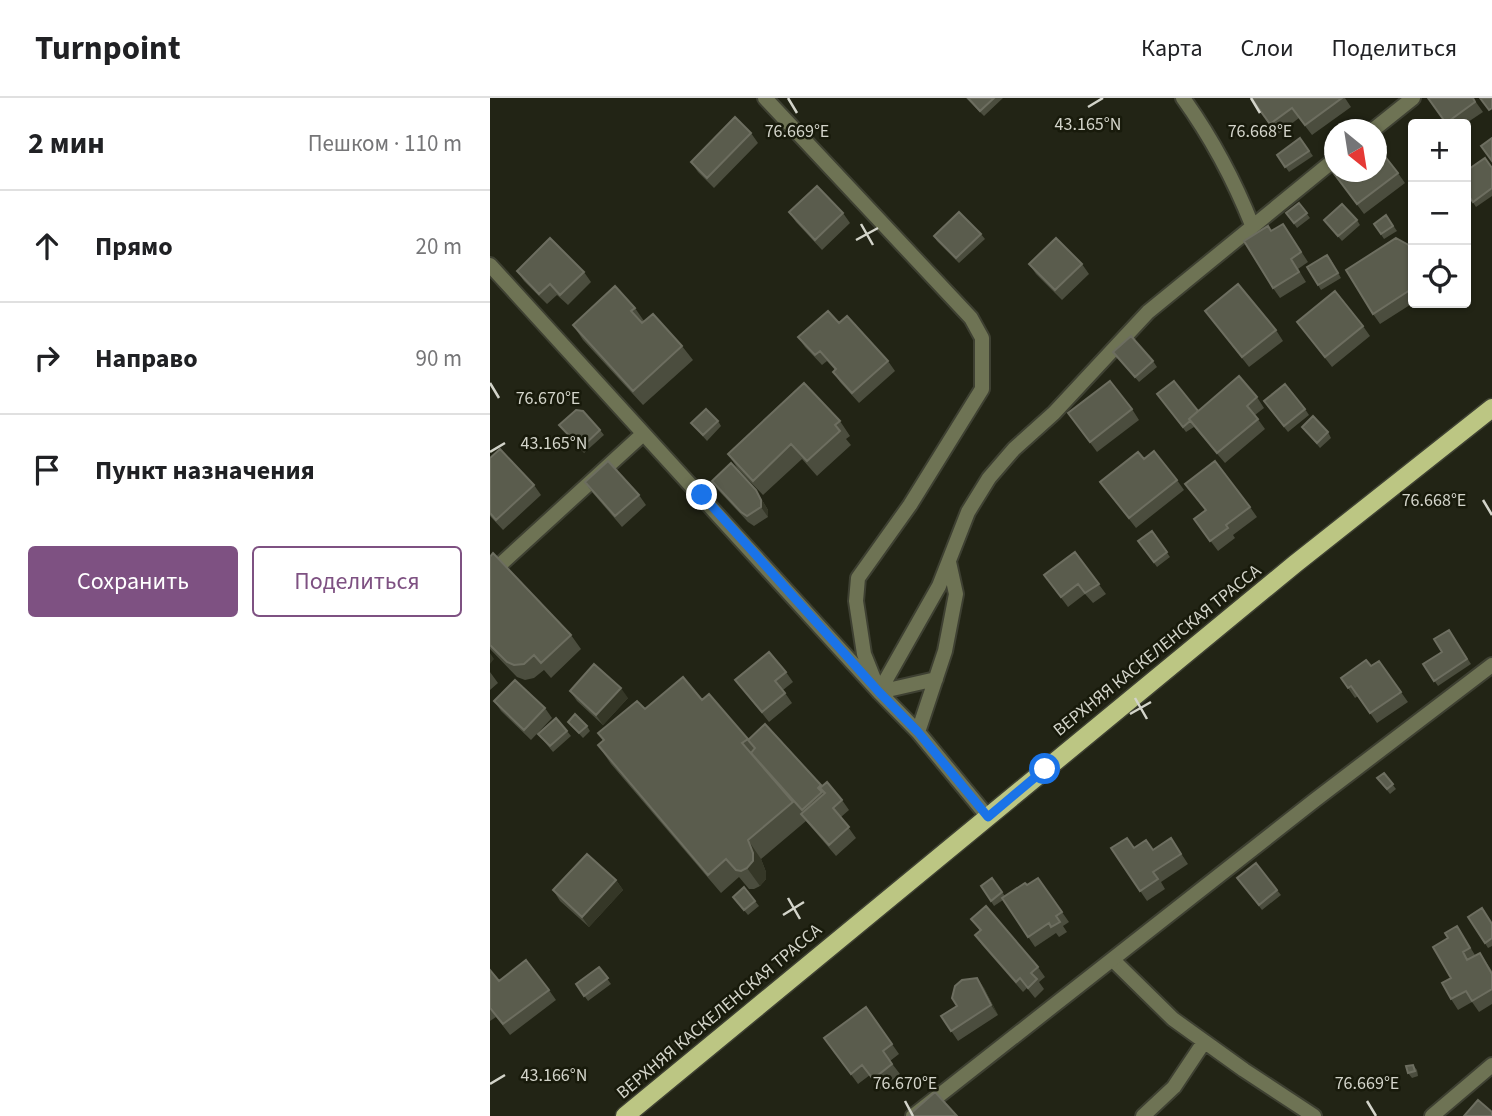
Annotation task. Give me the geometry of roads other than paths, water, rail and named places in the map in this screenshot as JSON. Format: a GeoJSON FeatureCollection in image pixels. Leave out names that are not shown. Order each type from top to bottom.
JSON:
{"type":"FeatureCollection","features":[{"type":"Feature","properties":{"kind":"main road","name":"ВЕРХНЯЯ КАСКЕЛЕНСКАЯ ТРАССА"},"geometry":{"type":"LineString","coordinates":[[625,1116],[1294,564],[1492,408]]}},
{"type":"Feature","properties":{"kind":"street"},"geometry":{"type":"LineString","coordinates":[[765,98],[971,318],[982,338],[982,389],[910,505],[858,578],[856,601],[864,653],[879,692]]}},
{"type":"Feature","properties":{"kind":"street"},"geometry":{"type":"LineString","coordinates":[[1183,98],[1240,194],[1252,225]]}},
{"type":"Feature","properties":{"kind":"street"},"geometry":{"type":"LineString","coordinates":[[1387,119],[1413,98]]}},
{"type":"Feature","properties":{"kind":"street"},"geometry":{"type":"LineString","coordinates":[[879,692],[939,586],[968,512],[989,478],[1148,312],[1324,169]]}},
{"type":"Feature","properties":{"kind":"street"},"geometry":{"type":"LineString","coordinates":[[490,265],[918,732],[988,817]]}},
{"type":"Feature","properties":{"kind":"street"},"geometry":{"type":"LineString","coordinates":[[490,574],[643,434]]}},
{"type":"Feature","properties":{"kind":"street"},"geometry":{"type":"LineString","coordinates":[[918,732],[945,651],[956,594],[949,560]]}},
{"type":"Feature","properties":{"kind":"street"},"geometry":{"type":"LineString","coordinates":[[913,1116],[1315,800],[1492,665]]}},
{"type":"Feature","properties":{"kind":"street"},"geometry":{"type":"LineString","coordinates":[[879,692],[936,679]]}},
{"type":"Feature","properties":{"kind":"street"},"geometry":{"type":"LineString","coordinates":[[1113,960],[1172,1019],[1314,1116]]}},
{"type":"Feature","properties":{"kind":"street"},"geometry":{"type":"LineString","coordinates":[[1143,1116],[1174,1087],[1204,1042]]}},
{"type":"Feature","properties":{"kind":"street"},"geometry":{"type":"LineString","coordinates":[[1432,1116],[1492,1065]]}}]}
